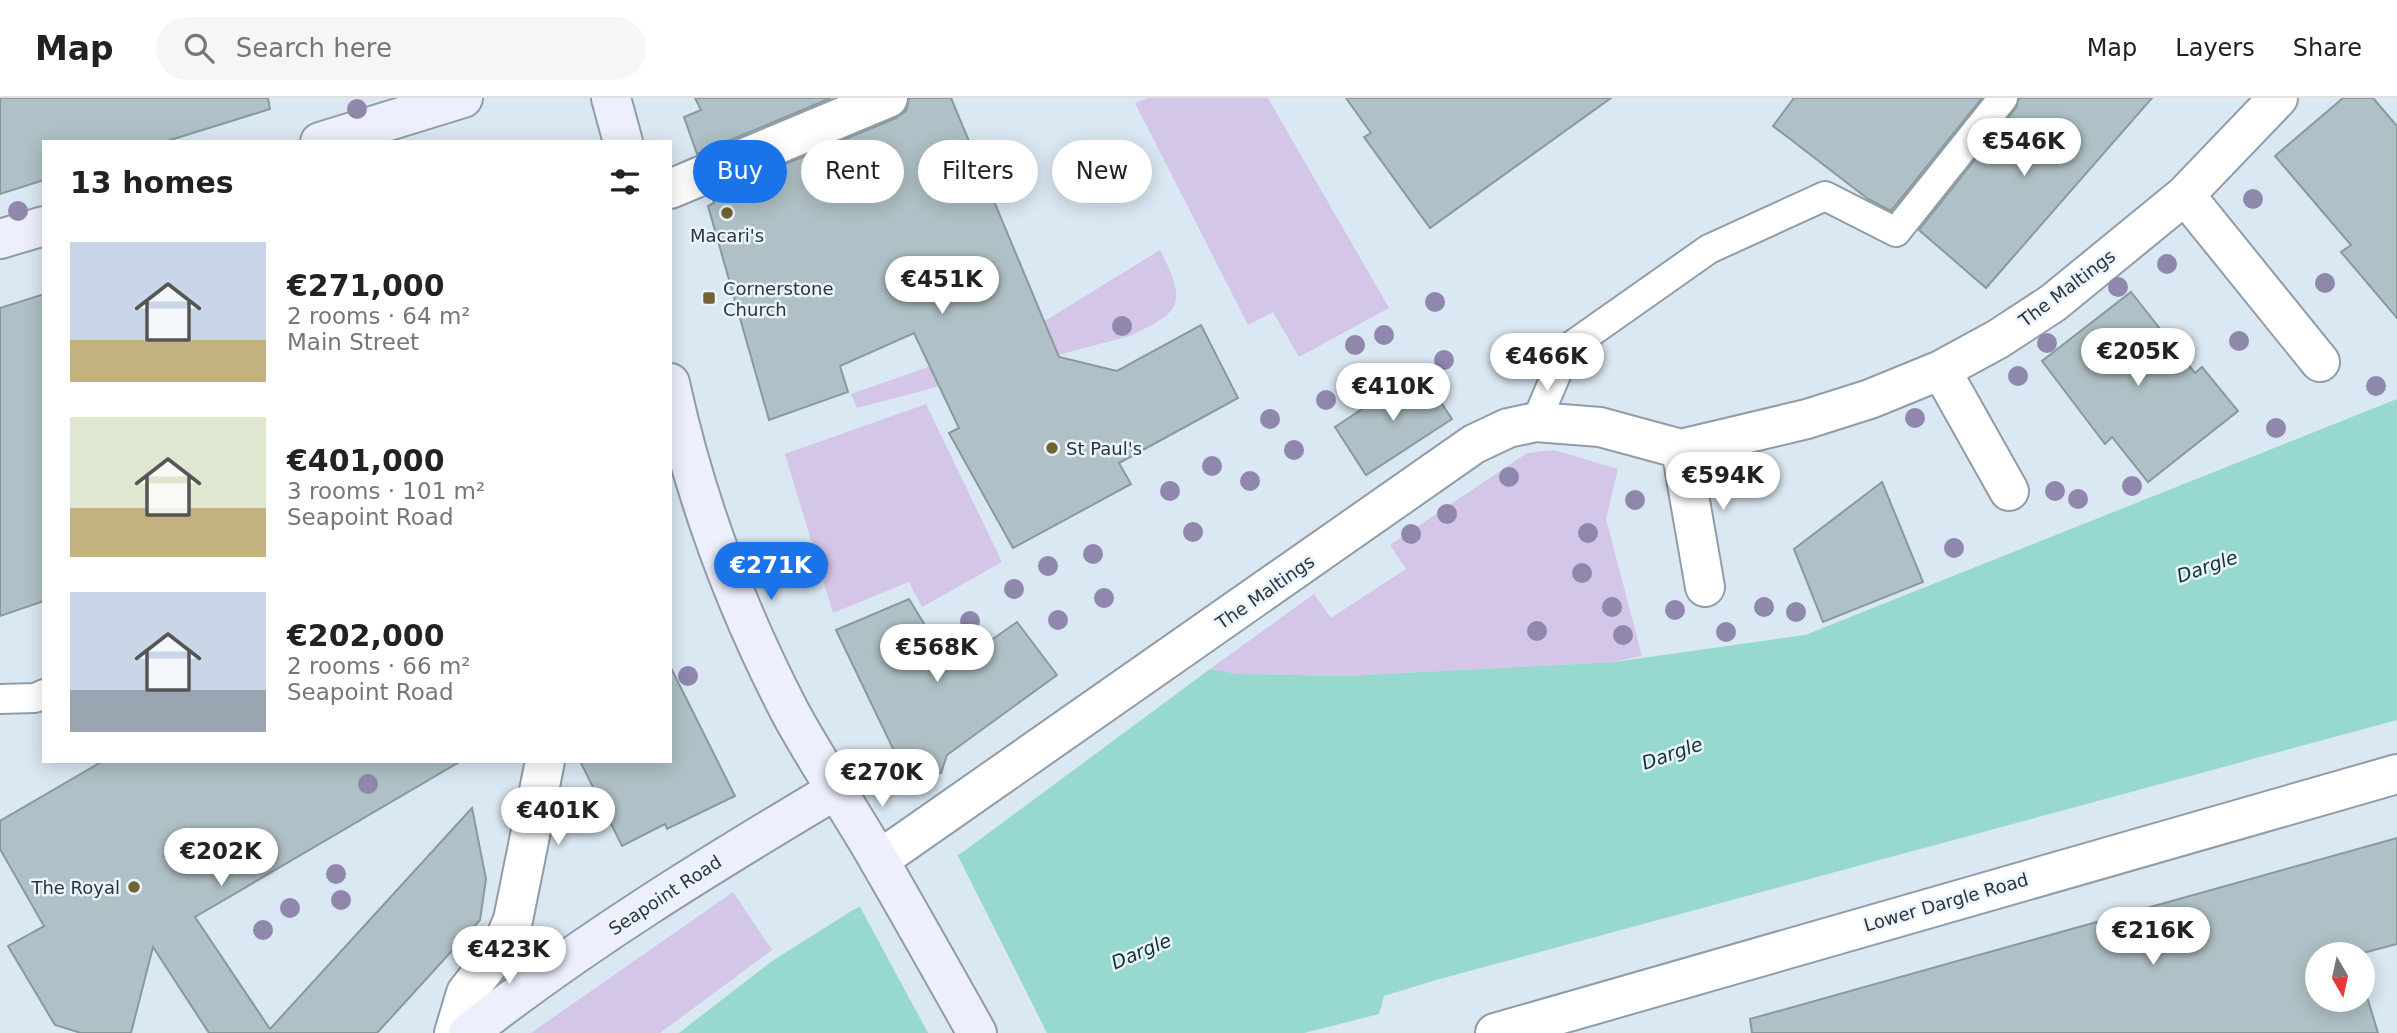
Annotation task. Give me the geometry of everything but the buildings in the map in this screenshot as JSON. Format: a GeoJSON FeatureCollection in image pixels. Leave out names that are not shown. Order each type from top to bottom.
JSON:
{"type":"FeatureCollection","features":[{"type":"Feature","properties":{"kind":"main road"},"geometry":{"type":"LineString","coordinates":[[326,140],[463,98]]}},
{"type":"Feature","properties":{"kind":"main road"},"geometry":{"type":"LineString","coordinates":[[611,98],[622,140]]}},
{"type":"Feature","properties":{"kind":"main road"},"geometry":{"type":"LineString","coordinates":[[0,239],[42,227]]}},
{"type":"Feature","properties":{"kind":"main road"},"geometry":{"type":"LineString","coordinates":[[672,401],[675,429],[733,589],[789,709],[834,791],[886,873],[977,1033]]}},
{"type":"Feature","properties":{"kind":"main road","name":"Seapoint Road"},"geometry":{"type":"LineString","coordinates":[[468,1033],[536,980],[670,888],[834,791]]}},
{"type":"Feature","properties":{"kind":"street"},"geometry":{"type":"LineString","coordinates":[[672,188],[888,98]]}},
{"type":"Feature","properties":{"kind":"street","name":"The Maltings"},"geometry":{"type":"LineString","coordinates":[[886,873],[1474,444],[1508,428],[1536,422],[1600,427],[1681,449],[1807,419],[1870,399],[1941,370],[1998,339],[2053,303],[2185,195],[2278,98]]}},
{"type":"Feature","properties":{"kind":"street"},"geometry":{"type":"LineString","coordinates":[[2185,195],[2320,362]]}},
{"type":"Feature","properties":{"kind":"street"},"geometry":{"type":"LineString","coordinates":[[1941,370],[2008,491]]}},
{"type":"Feature","properties":{"kind":"street"},"geometry":{"type":"LineString","coordinates":[[1681,449],[1705,587]]}},
{"type":"Feature","properties":{"kind":"street"},"geometry":{"type":"LineString","coordinates":[[454,1033],[466,993],[501,948],[513,920],[545,763]]}},
{"type":"Feature","properties":{"kind":"street","name":"Lower Dargle Road"},"geometry":{"type":"LineString","coordinates":[[1495,1033],[2397,774]]}},
{"type":"Feature","properties":{"kind":"lane"},"geometry":{"type":"LineString","coordinates":[[1536,422],[1567,349],[1709,249],[1825,196],[1896,232],[2003,98]]}},
{"type":"Feature","properties":{"kind":"lane"},"geometry":{"type":"LineString","coordinates":[[0,699],[35,698],[42,695]]}},
{"type":"Feature","properties":{"kind":"shaded area"},"geometry":{"type":"Polygon","coordinates":[[[1148,98],[1268,98],[1389,308],[1299,357],[1273,312],[1248,325],[1135,103],[1148,98]]]}},
{"type":"Feature","properties":{"kind":"shaded area"},"geometry":{"type":"Polygon","coordinates":[[[1160,250],[1174,282],[1175,304],[1170,312],[1148,327],[1130,336],[857,408],[851,394],[971,352],[1009,343],[1160,250]]]}},
{"type":"Feature","properties":{"kind":"shaded area"},"geometry":{"type":"Polygon","coordinates":[[[926,404],[1002,562],[922,607],[909,582],[833,613],[785,454],[926,404]]]}},
{"type":"Feature","properties":{"kind":"shaded area"},"geometry":{"type":"Polygon","coordinates":[[[1554,450],[1618,469],[1606,519],[1642,656],[1614,662],[1345,676],[1239,674],[1210,669],[1314,594],[1331,618],[1406,569],[1390,545],[1527,453],[1554,450]]]}},
{"type":"Feature","properties":{"kind":"shaded area"},"geometry":{"type":"Polygon","coordinates":[[[733,892],[772,950],[660,1033],[531,1033],[733,892]]]}},
{"type":"Feature","properties":{"kind":"water","name":"Dargle"},"geometry":{"type":"Polygon","coordinates":[[[2397,399],[2397,720],[1436,980],[1384,996],[1379,1014],[1304,1033],[679,1033],[772,961],[853,910],[963,852],[1210,669],[1239,674],[1345,676],[1614,662],[1805,635],[2397,399]]]}},
{"type":"Feature","properties":{"kind":"pier"},"geometry":{"type":"Polygon","coordinates":[[[956,852],[1047,1033],[928,1033],[859,905],[956,852]]]}},
{"type":"Feature","properties":{"kind":"place","name":"Macari's"},"geometry":{"type":"Point","coordinates":[727,213]}},
{"type":"Feature","properties":{"kind":"place","name":"Cornerstone Church"},"geometry":{"type":"Point","coordinates":[709,298]}},
{"type":"Feature","properties":{"kind":"place","name":"St Paul's"},"geometry":{"type":"Point","coordinates":[1052,448]}},
{"type":"Feature","properties":{"kind":"place","name":"The Royal"},"geometry":{"type":"Point","coordinates":[134,887]}}]}
